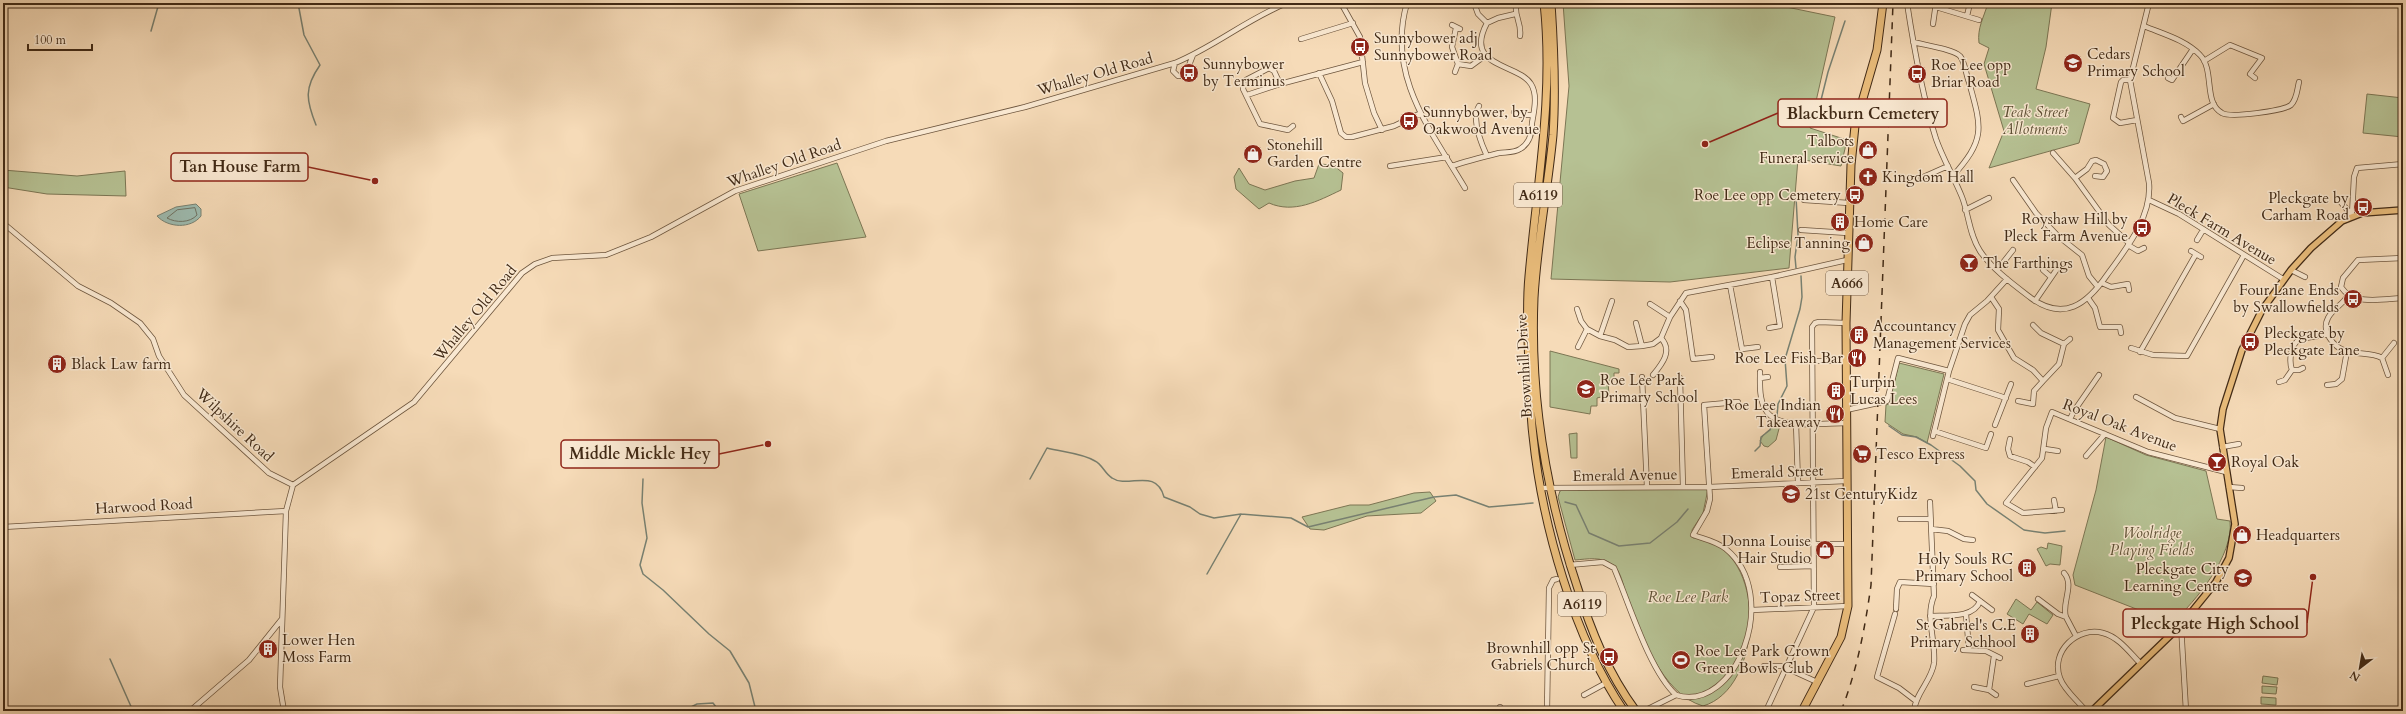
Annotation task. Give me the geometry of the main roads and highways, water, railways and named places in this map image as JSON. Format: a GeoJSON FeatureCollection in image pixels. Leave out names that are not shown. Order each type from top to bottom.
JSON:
{"type":"FeatureCollection","features":[{"type":"Feature","properties":{"kind":"highway","name":"Brownhill Drive"},"geometry":{"type":"LineString","coordinates":[[1544,3],[1547,97],[1541,170],[1528,276],[1527,321],[1533,436],[1541,488],[1563,578],[1581,629],[1606,683],[1624,711]]}},
{"type":"Feature","properties":{"kind":"highway","name":"Brownhill Drive"},"geometry":{"type":"LineString","coordinates":[[1551,3],[1555,91],[1553,132],[1534,300],[1539,424],[1549,488],[1569,564],[1605,661],[1636,711]]}},
{"type":"Feature","properties":{"kind":"highway","name":"A666"},"geometry":{"type":"LineString","coordinates":[[1802,711],[1841,637],[1848,606],[1846,544],[1846,322],[1849,203],[1855,126],[1876,50],[1883,3]]}},
{"type":"Feature","properties":{"kind":"main road"},"geometry":{"type":"LineString","coordinates":[[2092,711],[2181,625],[2216,582],[2229,558],[2235,524],[2220,429],[2223,409],[2242,350],[2262,310],[2283,279],[2334,226],[2352,215],[2375,211],[2403,210]]}},
{"type":"Feature","properties":{"kind":"water"},"geometry":{"type":"Polygon","coordinates":[[[196,204],[201,209],[201,216],[197,220],[186,225],[173,225],[157,216],[176,207],[196,204]]]}},
{"type":"Feature","properties":{"kind":"waterway"},"geometry":{"type":"LineString","coordinates":[[151,31],[159,3]]}},
{"type":"Feature","properties":{"kind":"waterway"},"geometry":{"type":"LineString","coordinates":[[298,3],[304,35],[320,65],[311,81],[308,94],[310,108],[316,125]]}},
{"type":"Feature","properties":{"kind":"waterway"},"geometry":{"type":"LineString","coordinates":[[1815,124],[1828,72],[1845,21]]}},
{"type":"Feature","properties":{"kind":"waterway"},"geometry":{"type":"LineString","coordinates":[[1796,197],[1798,235],[1795,257],[1796,268]]}},
{"type":"Feature","properties":{"kind":"waterway"},"geometry":{"type":"LineString","coordinates":[[1777,416],[1778,404],[1787,386],[1785,359],[1800,309],[1802,297],[1801,276]]}},
{"type":"Feature","properties":{"kind":"waterway"},"geometry":{"type":"LineString","coordinates":[[1755,451],[1760,446],[1761,437],[1770,430],[1773,422]]}},
{"type":"Feature","properties":{"kind":"waterway"},"geometry":{"type":"LineString","coordinates":[[1889,426],[1902,435],[1916,437],[1931,445],[1960,466],[1975,481],[1976,490],[1987,504],[2024,530],[2045,533],[2065,531]]}},
{"type":"Feature","properties":{"kind":"waterway"},"geometry":{"type":"LineString","coordinates":[[1030,479],[1047,448],[1090,458],[1100,464],[1112,478],[1118,481],[1141,480],[1155,483],[1160,488],[1164,497],[1190,507],[1200,514],[1214,518],[1241,514],[1291,518],[1308,527],[1434,497],[1456,495],[1489,507],[1533,503]]}},
{"type":"Feature","properties":{"kind":"waterway"},"geometry":{"type":"LineString","coordinates":[[643,479],[642,503],[647,538],[640,565],[643,574],[663,590],[709,634],[730,651],[749,683],[756,711]]}},
{"type":"Feature","properties":{"kind":"waterway"},"geometry":{"type":"LineString","coordinates":[[1565,502],[1576,505],[1589,533],[1619,546],[1650,543],[1677,522],[1688,509]]}},
{"type":"Feature","properties":{"kind":"waterway"},"geometry":{"type":"LineString","coordinates":[[1207,574],[1241,514]]}},
{"type":"Feature","properties":{"kind":"waterway"},"geometry":{"type":"LineString","coordinates":[[110,659],[133,711]]}},
{"type":"Feature","properties":{"kind":"waterway"},"geometry":{"type":"LineString","coordinates":[[683,711],[697,704],[713,703],[719,711]]}},
{"type":"Feature","properties":{"kind":"railway"},"geometry":{"type":"LineString","coordinates":[[1841,711],[1852,680],[1860,649],[1871,585],[1893,3]]}},
{"type":"Feature","properties":{"kind":"place","name":"Sunnybower adj Sunnybower Road"},"geometry":{"type":"Point","coordinates":[1360,47]}},
{"type":"Feature","properties":{"kind":"place","name":"Cedars Primary School"},"geometry":{"type":"Point","coordinates":[2073,63]}},
{"type":"Feature","properties":{"kind":"place","name":"Sunnybower by Terminus"},"geometry":{"type":"Point","coordinates":[1189,73]}},
{"type":"Feature","properties":{"kind":"place","name":"Roe Lee opp Briar Road"},"geometry":{"type":"Point","coordinates":[1917,74]}},
{"type":"Feature","properties":{"kind":"place","name":"Sunnybower, by Oakwood Avenue"},"geometry":{"type":"Point","coordinates":[1409,121]}},
{"type":"Feature","properties":{"kind":"place","name":"Blackburn Cemetery"},"geometry":{"type":"Point","coordinates":[1705,144]}},
{"type":"Feature","properties":{"kind":"place","name":"Talbots Funeral service"},"geometry":{"type":"Point","coordinates":[1868,150]}},
{"type":"Feature","properties":{"kind":"place","name":"Stonehill Garden Centre"},"geometry":{"type":"Point","coordinates":[1253,154]}},
{"type":"Feature","properties":{"kind":"place","name":"Kingdom Hall"},"geometry":{"type":"Point","coordinates":[1868,177]}},
{"type":"Feature","properties":{"kind":"place","name":"Tan House Farm"},"geometry":{"type":"Point","coordinates":[375,181]}},
{"type":"Feature","properties":{"kind":"place","name":"Roe Lee opp Cemetery"},"geometry":{"type":"Point","coordinates":[1855,195]}},
{"type":"Feature","properties":{"kind":"place","name":"Pleckgate by Carham Road"},"geometry":{"type":"Point","coordinates":[2363,207]}},
{"type":"Feature","properties":{"kind":"place","name":"Home Care"},"geometry":{"type":"Point","coordinates":[1840,222]}},
{"type":"Feature","properties":{"kind":"place","name":"Royshaw Hill by Pleck Farm Avenue"},"geometry":{"type":"Point","coordinates":[2142,228]}},
{"type":"Feature","properties":{"kind":"place","name":"Eclipse Tanning"},"geometry":{"type":"Point","coordinates":[1864,243]}},
{"type":"Feature","properties":{"kind":"place","name":"The Farthings"},"geometry":{"type":"Point","coordinates":[1969,263]}},
{"type":"Feature","properties":{"kind":"place","name":"Four Lane Ends by Swallowfields"},"geometry":{"type":"Point","coordinates":[2353,299]}},
{"type":"Feature","properties":{"kind":"place","name":"Accountancy Management Services"},"geometry":{"type":"Point","coordinates":[1859,335]}},
{"type":"Feature","properties":{"kind":"place","name":"Pleckgate by Pleckgate Lane"},"geometry":{"type":"Point","coordinates":[2250,342]}},
{"type":"Feature","properties":{"kind":"place","name":"Roe Lee Fish Bar"},"geometry":{"type":"Point","coordinates":[1857,358]}},
{"type":"Feature","properties":{"kind":"place","name":"Black Law farm"},"geometry":{"type":"Point","coordinates":[57,364]}},
{"type":"Feature","properties":{"kind":"place","name":"Roe Lee Park Primary School"},"geometry":{"type":"Point","coordinates":[1586,389]}},
{"type":"Feature","properties":{"kind":"place","name":"Turpin Lucas Lees"},"geometry":{"type":"Point","coordinates":[1836,391]}},
{"type":"Feature","properties":{"kind":"place","name":"Roe Lee Indian Takeaway"},"geometry":{"type":"Point","coordinates":[1835,414]}},
{"type":"Feature","properties":{"kind":"place","name":"Middle Mickle Hey"},"geometry":{"type":"Point","coordinates":[768,444]}},
{"type":"Feature","properties":{"kind":"place","name":"Tesco Express"},"geometry":{"type":"Point","coordinates":[1862,454]}},
{"type":"Feature","properties":{"kind":"place","name":"Royal Oak"},"geometry":{"type":"Point","coordinates":[2217,462]}},
{"type":"Feature","properties":{"kind":"place","name":"21st CenturyKidz"},"geometry":{"type":"Point","coordinates":[1791,494]}},
{"type":"Feature","properties":{"kind":"place","name":"Headquarters"},"geometry":{"type":"Point","coordinates":[2242,535]}},
{"type":"Feature","properties":{"kind":"place","name":"Donna Louise Hair Studio"},"geometry":{"type":"Point","coordinates":[1825,550]}},
{"type":"Feature","properties":{"kind":"place","name":"Holy Souls RC Primary School"},"geometry":{"type":"Point","coordinates":[2027,568]}},
{"type":"Feature","properties":{"kind":"place","name":"Pleckgate High School"},"geometry":{"type":"Point","coordinates":[2313,577]}},
{"type":"Feature","properties":{"kind":"place","name":"Pleckgate City Learning Centre"},"geometry":{"type":"Point","coordinates":[2243,578]}},
{"type":"Feature","properties":{"kind":"place","name":"St Gabriel's C.E Primary Schhool"},"geometry":{"type":"Point","coordinates":[2030,634]}},
{"type":"Feature","properties":{"kind":"place","name":"Lower Hen Moss Farm"},"geometry":{"type":"Point","coordinates":[268,649]}},
{"type":"Feature","properties":{"kind":"place","name":"Brownhill opp St Gabriels Church"},"geometry":{"type":"Point","coordinates":[1609,657]}},
{"type":"Feature","properties":{"kind":"place","name":"Roe Lee Park Crown Green Bowls Club"},"geometry":{"type":"Point","coordinates":[1681,660]}},
{"type":"Feature","properties":{"kind":"park label","name":"Teak Street Allotments"},"geometry":{"type":"Point","coordinates":[2035,120]}},
{"type":"Feature","properties":{"kind":"park label","name":"Woolridge Playing Fields"},"geometry":{"type":"Point","coordinates":[2152,542]}},
{"type":"Feature","properties":{"kind":"park label","name":"Roe Lee Park"},"geometry":{"type":"Point","coordinates":[1688,597]}}]}
